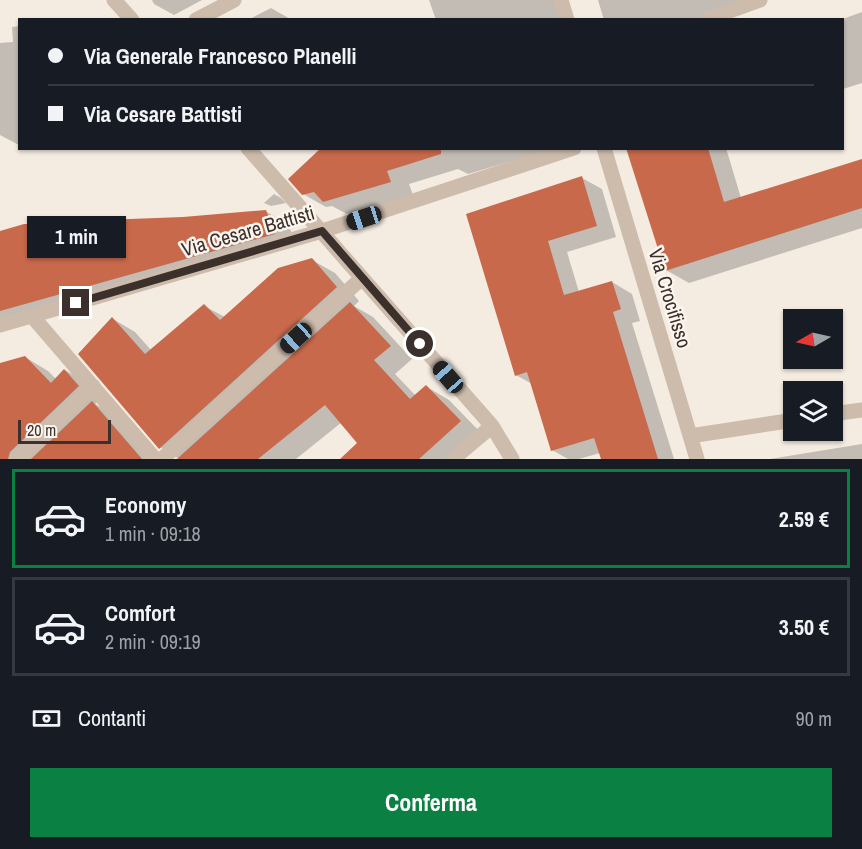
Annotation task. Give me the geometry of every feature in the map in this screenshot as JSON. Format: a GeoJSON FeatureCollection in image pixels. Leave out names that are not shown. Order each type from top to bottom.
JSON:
{"type":"FeatureCollection","features":[{"type":"Feature","properties":{"kind":"street"},"geometry":{"type":"LineString","coordinates":[[114,0],[130,18]]}},
{"type":"Feature","properties":{"kind":"street"},"geometry":{"type":"LineString","coordinates":[[200,18],[234,0]]}},
{"type":"Feature","properties":{"kind":"street"},"geometry":{"type":"LineString","coordinates":[[561,0],[566,18]]}},
{"type":"Feature","properties":{"kind":"street"},"geometry":{"type":"LineString","coordinates":[[710,18],[760,0]]}},
{"type":"Feature","properties":{"kind":"street"},"geometry":{"type":"LineString","coordinates":[[250,150],[492,426],[512,459]]}},
{"type":"Feature","properties":{"kind":"street","name":"Via Cesare Battisti"},"geometry":{"type":"LineString","coordinates":[[0,325],[322,231],[568,150]]}},
{"type":"Feature","properties":{"kind":"street","name":"Via Crocifisso"},"geometry":{"type":"LineString","coordinates":[[605,150],[697,459]]}},
{"type":"Feature","properties":{"kind":"street"},"geometry":{"type":"LineString","coordinates":[[162,459],[362,278]]}},
{"type":"Feature","properties":{"kind":"street"},"geometry":{"type":"LineString","coordinates":[[32,316],[155,459]]}},
{"type":"Feature","properties":{"kind":"street"},"geometry":{"type":"LineString","coordinates":[[17,459],[93,386]]}},
{"type":"Feature","properties":{"kind":"street"},"geometry":{"type":"LineString","coordinates":[[843,413],[862,410]]}},
{"type":"Feature","properties":{"kind":"street"},"geometry":{"type":"LineString","coordinates":[[690,436],[783,422]]}},
{"type":"Feature","properties":{"kind":"street"},"geometry":{"type":"LineString","coordinates":[[453,459],[492,426]]}},
{"type":"Feature","properties":{"kind":"building"},"geometry":{"type":"Polygon","coordinates":[[[319,150],[441,150],[441,154],[387,171],[391,182],[323,202],[314,192],[302,195],[288,179],[319,150]]]}},
{"type":"Feature","properties":{"kind":"building"},"geometry":{"type":"Polygon","coordinates":[[[627,150],[709,150],[724,202],[862,159],[862,208],[665,271],[627,150]]]}},
{"type":"Feature","properties":{"kind":"building"},"geometry":{"type":"Polygon","coordinates":[[[582,176],[597,226],[548,241],[564,295],[612,281],[621,309],[613,312],[658,459],[601,459],[594,438],[551,451],[527,372],[515,376],[466,214],[582,176]]]}},
{"type":"Feature","properties":{"kind":"building"},"geometry":{"type":"Polygon","coordinates":[[[266,210],[275,234],[0,311],[0,231],[24,224],[104,223],[103,220],[183,217],[266,210]]]}},
{"type":"Feature","properties":{"kind":"building"},"geometry":{"type":"Polygon","coordinates":[[[312,258],[337,287],[159,449],[78,354],[112,317],[145,354],[204,304],[220,320],[278,268],[312,258]]]}},
{"type":"Feature","properties":{"kind":"building"},"geometry":{"type":"Polygon","coordinates":[[[350,302],[391,346],[374,360],[410,399],[426,385],[461,421],[419,459],[340,459],[357,443],[325,405],[258,459],[177,459],[350,302]]]}},
{"type":"Feature","properties":{"kind":"building"},"geometry":{"type":"Polygon","coordinates":[[[25,356],[51,383],[64,369],[79,386],[10,452],[8,459],[0,459],[0,363],[25,356]]]}},
{"type":"Feature","properties":{"kind":"building"},"geometry":{"type":"Polygon","coordinates":[[[92,401],[142,459],[31,459],[92,401]]]}},
{"type":"Feature","properties":{"kind":"route"},"geometry":{"type":"LineString","coordinates":[[76,303],[322,231],[420,344]]}}]}
